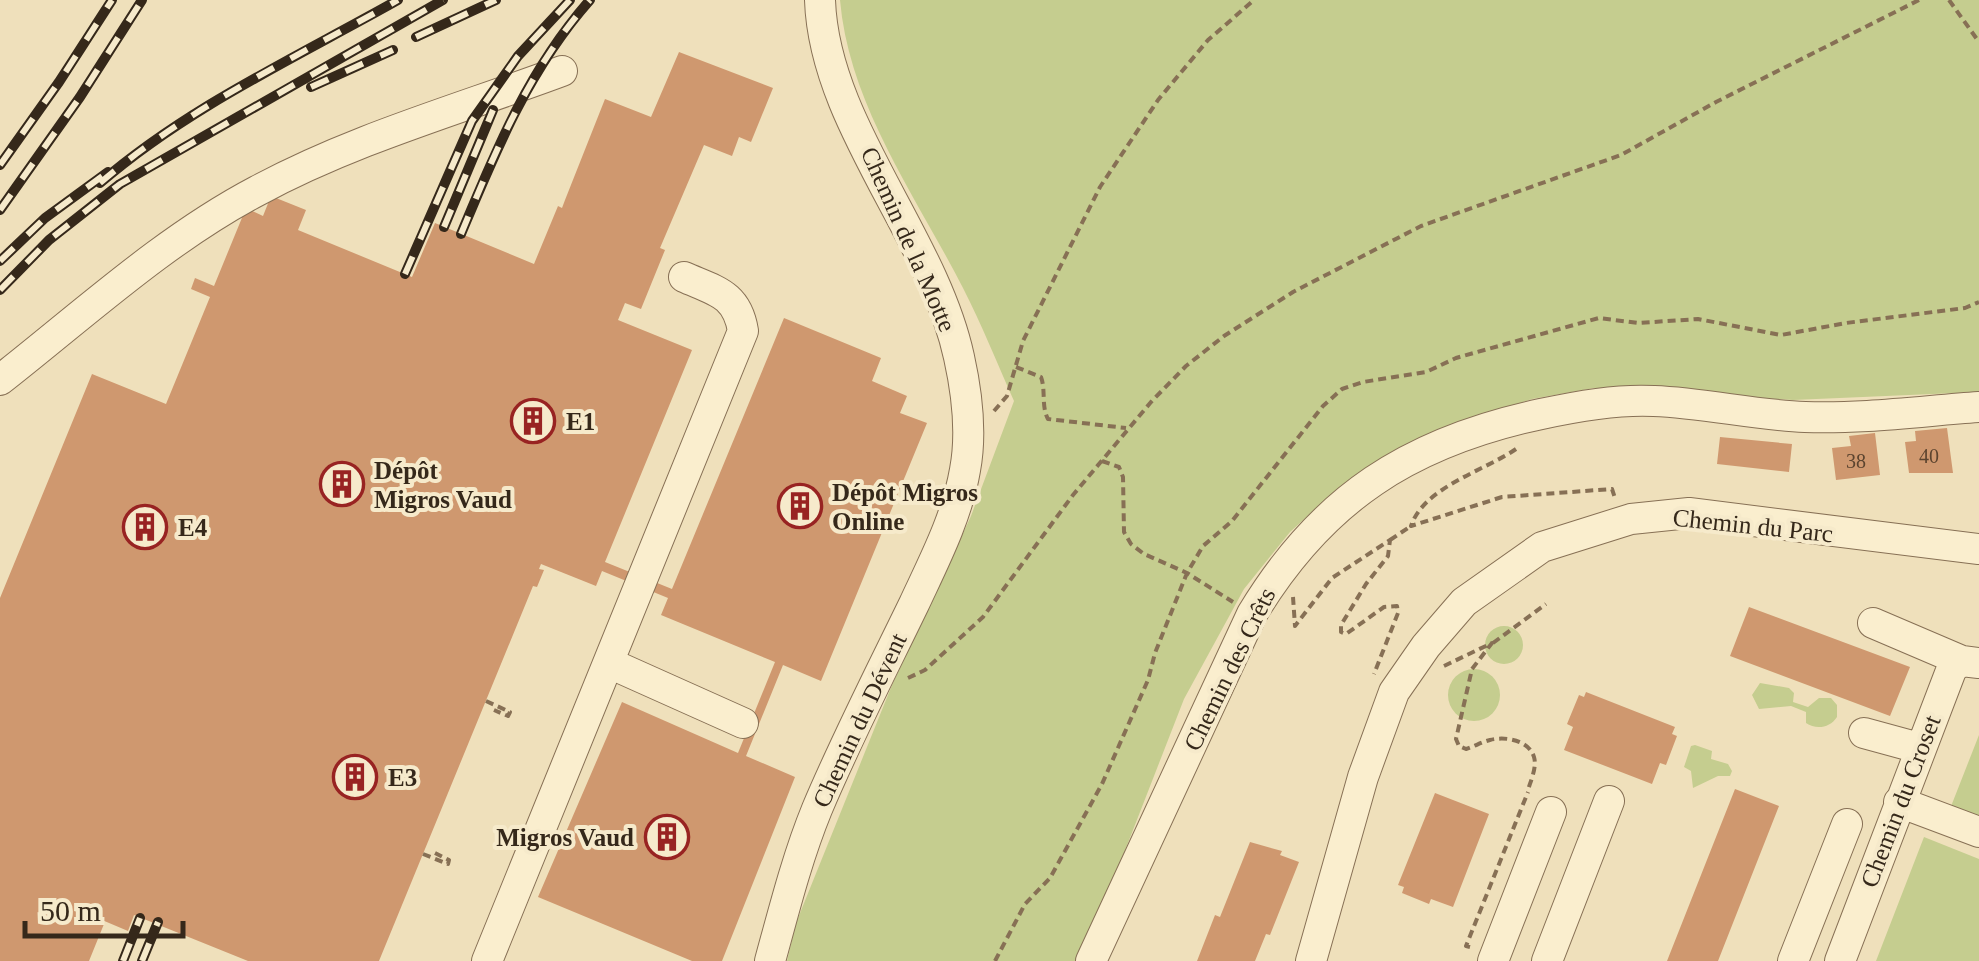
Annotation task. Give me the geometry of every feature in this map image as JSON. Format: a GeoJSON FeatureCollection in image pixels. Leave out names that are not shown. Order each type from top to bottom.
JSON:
{"type":"FeatureCollection","features":[{"type":"Feature","properties":{"kind":"street","name":"Chemin de la Motte"},"geometry":{"type":"LineString","coordinates":[[820,0],[823,33],[836,78],[948,320],[962,370],[968,434],[962,485]]}},
{"type":"Feature","properties":{"kind":"street"},"geometry":{"type":"LineString","coordinates":[[0,380],[196,227],[254,192],[312,163],[562,71]]}},
{"type":"Feature","properties":{"kind":"street"},"geometry":{"type":"LineString","coordinates":[[487,961],[743,332],[731,300],[684,277]]}},
{"type":"Feature","properties":{"kind":"street","name":"Chemin des Crêts"},"geometry":{"type":"LineString","coordinates":[[1091,961],[1252,614],[1279,569],[1318,526],[1373,480],[1440,444],[1516,419],[1577,406],[1634,401],[1814,417],[1979,407]]}},
{"type":"Feature","properties":{"kind":"street","name":"Chemin du Dévent"},"geometry":{"type":"LineString","coordinates":[[770,961],[817,810],[939,549],[962,485]]}},
{"type":"Feature","properties":{"kind":"street","name":"Chemin du Parc"},"geometry":{"type":"LineString","coordinates":[[1311,961],[1363,776],[1394,692],[1464,602],[1542,547],[1569,536],[1650,516],[1709,515],[1979,549]]}},
{"type":"Feature","properties":{"kind":"street"},"geometry":{"type":"LineString","coordinates":[[1873,623],[1973,662]]}},
{"type":"Feature","properties":{"kind":"street","name":"Chemin du Croset"},"geometry":{"type":"LineString","coordinates":[[1840,961],[1952,668],[1973,662]]}},
{"type":"Feature","properties":{"kind":"street"},"geometry":{"type":"LineString","coordinates":[[609,663],[742,723]]}},
{"type":"Feature","properties":{"kind":"street"},"geometry":{"type":"LineString","coordinates":[[1864,733],[1919,748]]}},
{"type":"Feature","properties":{"kind":"street"},"geometry":{"type":"LineString","coordinates":[[1546,961],[1609,801]]}},
{"type":"Feature","properties":{"kind":"street"},"geometry":{"type":"LineString","coordinates":[[1899,802],[1979,832]]}},
{"type":"Feature","properties":{"kind":"street"},"geometry":{"type":"LineString","coordinates":[[1485,955],[1552,812]]}},
{"type":"Feature","properties":{"kind":"street"},"geometry":{"type":"LineString","coordinates":[[1794,961],[1843,835],[1879,857]]}},
{"type":"Feature","properties":{"kind":"path"},"geometry":{"type":"LineString","coordinates":[[968,434],[1001,404],[1023,342],[1100,187],[1158,100],[1208,40],[1254,0]]}},
{"type":"Feature","properties":{"kind":"path"},"geometry":{"type":"LineString","coordinates":[[875,686],[892,685],[925,670],[983,617],[1128,429],[1186,366],[1224,336],[1293,292],[1421,226],[1621,155],[1716,102],[1920,0]]}},
{"type":"Feature","properties":{"kind":"path"},"geometry":{"type":"LineString","coordinates":[[1949,0],[1979,42]]}},
{"type":"Feature","properties":{"kind":"path"},"geometry":{"type":"LineString","coordinates":[[994,961],[1026,904],[1050,878],[1102,784],[1148,680],[1187,573],[1203,546],[1232,521],[1323,406],[1342,389],[1426,372],[1456,358],[1599,318],[1638,323],[1698,319],[1781,335],[1965,308],[1979,302]]}},
{"type":"Feature","properties":{"kind":"path"},"geometry":{"type":"LineString","coordinates":[[1016,367],[1041,376],[1048,419],[1128,429]]}},
{"type":"Feature","properties":{"kind":"path"},"geometry":{"type":"LineString","coordinates":[[1411,526],[1414,516],[1437,496],[1528,440]]}},
{"type":"Feature","properties":{"kind":"path"},"geometry":{"type":"LineString","coordinates":[[1102,461],[1119,467],[1123,477],[1124,532],[1132,544],[1252,614]]}},
{"type":"Feature","properties":{"kind":"path"},"geometry":{"type":"LineString","coordinates":[[1279,569],[1298,584],[1293,595],[1295,626],[1332,578],[1411,526],[1502,497],[1612,488],[1615,502]]}},
{"type":"Feature","properties":{"kind":"path"},"geometry":{"type":"LineString","coordinates":[[1374,674],[1398,613],[1397,606],[1384,608],[1346,634],[1341,632],[1341,625],[1388,556],[1390,540]]}},
{"type":"Feature","properties":{"kind":"path"},"geometry":{"type":"LineString","coordinates":[[1485,955],[1466,946],[1528,791],[1534,756],[1526,746],[1510,738],[1466,749],[1456,739],[1472,670],[1492,643],[1546,604]]}},
{"type":"Feature","properties":{"kind":"path"},"geometry":{"type":"LineString","coordinates":[[1485,645],[1492,643]]}},
{"type":"Feature","properties":{"kind":"path"},"geometry":{"type":"LineString","coordinates":[[486,701],[510,712],[508,716],[494,710]]}},
{"type":"Feature","properties":{"kind":"path"},"geometry":{"type":"LineString","coordinates":[[423,854],[448,864],[449,860],[435,854]]}},
{"type":"Feature","properties":{"kind":"green space"},"geometry":{"type":"Polygon","coordinates":[[[840,0],[1979,0],[1979,392],[1793,400],[1594,388],[1532,399],[1451,426],[1334,492],[1290,532],[1244,589],[1184,699],[1082,961],[787,961],[796,923],[892,685],[971,516],[1014,401],[970,302],[870,113],[846,39],[840,0]]]}},
{"type":"Feature","properties":{"kind":"green space"},"geometry":{"type":"Polygon","coordinates":[[[1504,626],[1517,632],[1523,645],[1517,658],[1504,664],[1491,658],[1485,645],[1491,632],[1504,626]]]}},
{"type":"Feature","properties":{"kind":"green space"},"geometry":{"type":"Polygon","coordinates":[[[1474,669],[1492,677],[1500,695],[1492,713],[1474,721],[1456,713],[1448,695],[1456,677],[1474,669]]]}},
{"type":"Feature","properties":{"kind":"green space"},"geometry":{"type":"Polygon","coordinates":[[[1760,683],[1789,688],[1794,693],[1793,702],[1808,707],[1819,698],[1831,698],[1837,705],[1837,717],[1831,724],[1818,727],[1806,723],[1806,712],[1791,706],[1759,709],[1752,695],[1760,683]]]}},
{"type":"Feature","properties":{"kind":"green space"},"geometry":{"type":"Polygon","coordinates":[[[1979,735],[1979,826],[1948,814],[1979,735]]]}},
{"type":"Feature","properties":{"kind":"green space"},"geometry":{"type":"Polygon","coordinates":[[[1691,746],[1712,751],[1711,759],[1728,764],[1730,776],[1718,776],[1693,788],[1691,771],[1684,767],[1691,746]]]}},
{"type":"Feature","properties":{"kind":"green space"},"geometry":{"type":"Polygon","coordinates":[[[1924,837],[1979,859],[1979,961],[1876,961],[1924,837]]]}},
{"type":"Feature","properties":{"kind":"building","name":"Dépôt Migros Vaud"},"geometry":{"type":"Polygon","coordinates":[[[679,52],[773,88],[751,142],[739,137],[732,156],[704,145],[660,248],[665,250],[641,309],[625,303],[618,320],[692,350],[605,562],[672,589],[784,318],[881,358],[872,381],[907,396],[900,413],[927,423],[821,681],[783,665],[746,756],[795,777],[722,961],[692,961],[538,897],[622,702],[738,753],[775,662],[661,615],[668,598],[602,571],[596,586],[541,564],[539,569],[544,570],[537,587],[533,586],[379,961],[248,961],[134,915],[128,931],[102,920],[104,924],[89,961],[0,961],[0,598],[92,374],[166,404],[210,297],[191,289],[195,278],[214,286],[246,208],[263,216],[271,196],[306,210],[298,230],[412,277],[435,223],[534,264],[558,206],[562,208],[605,99],[651,117],[679,52]]]}},
{"type":"Feature","properties":{"kind":"building"},"geometry":{"type":"Polygon","coordinates":[[[1947,428],[1953,473],[1909,473],[1905,442],[1916,441],[1915,431],[1947,428]]]}},
{"type":"Feature","properties":{"kind":"building"},"geometry":{"type":"Polygon","coordinates":[[[1875,433],[1880,475],[1836,480],[1832,448],[1851,446],[1849,436],[1875,433]]]}},
{"type":"Feature","properties":{"kind":"building"},"geometry":{"type":"Polygon","coordinates":[[[1720,437],[1792,444],[1789,472],[1717,464],[1720,437]]]}},
{"type":"Feature","properties":{"kind":"building"},"geometry":{"type":"Polygon","coordinates":[[[1749,607],[1910,667],[1890,716],[1730,656],[1749,607]]]}},
{"type":"Feature","properties":{"kind":"building"},"geometry":{"type":"Polygon","coordinates":[[[1586,692],[1675,727],[1672,734],[1677,736],[1666,765],[1660,763],[1652,784],[1564,750],[1573,727],[1567,724],[1579,695],[1584,697],[1586,692]]]}},
{"type":"Feature","properties":{"kind":"building"},"geometry":{"type":"Polygon","coordinates":[[[1735,789],[1779,806],[1718,961],[1667,961],[1735,789]]]}},
{"type":"Feature","properties":{"kind":"building"},"geometry":{"type":"Polygon","coordinates":[[[1435,793],[1489,814],[1453,907],[1431,899],[1429,904],[1402,893],[1404,887],[1398,885],[1435,793]]]}},
{"type":"Feature","properties":{"kind":"building"},"geometry":{"type":"Polygon","coordinates":[[[1250,842],[1282,851],[1280,855],[1299,862],[1270,935],[1266,934],[1255,961],[1197,961],[1215,915],[1220,917],[1250,842]]]}},
{"type":"Feature","properties":{"kind":"railway"},"geometry":{"type":"LineString","coordinates":[[0,165],[112,0]]}},
{"type":"Feature","properties":{"kind":"railway"},"geometry":{"type":"LineString","coordinates":[[0,210],[142,0]]}},
{"type":"Feature","properties":{"kind":"railway"},"geometry":{"type":"LineString","coordinates":[[100,183],[206,107],[398,0]]}},
{"type":"Feature","properties":{"kind":"railway"},"geometry":{"type":"LineString","coordinates":[[0,290],[49,240],[120,184],[443,0]]}},
{"type":"Feature","properties":{"kind":"railway"},"geometry":{"type":"LineString","coordinates":[[416,37],[496,0]]}},
{"type":"Feature","properties":{"kind":"railway"},"geometry":{"type":"LineString","coordinates":[[405,274],[472,121],[518,56],[570,0]]}},
{"type":"Feature","properties":{"kind":"railway"},"geometry":{"type":"LineString","coordinates":[[461,234],[501,141],[532,82],[590,0]]}},
{"type":"Feature","properties":{"kind":"railway"},"geometry":{"type":"LineString","coordinates":[[311,87],[393,50]]}},
{"type":"Feature","properties":{"kind":"railway"},"geometry":{"type":"LineString","coordinates":[[444,227],[493,110]]}},
{"type":"Feature","properties":{"kind":"railway"},"geometry":{"type":"LineString","coordinates":[[0,261],[45,218],[108,172]]}},
{"type":"Feature","properties":{"kind":"railway"},"geometry":{"type":"LineString","coordinates":[[123,961],[140,918]]}},
{"type":"Feature","properties":{"kind":"railway"},"geometry":{"type":"LineString","coordinates":[[142,961],[158,922]]}},
{"type":"Feature","properties":{"kind":"place","name":"E1"},"geometry":{"type":"Point","coordinates":[533,421]}},
{"type":"Feature","properties":{"kind":"place","name":"Dépôt Migros Vaud"},"geometry":{"type":"Point","coordinates":[342,484]}},
{"type":"Feature","properties":{"kind":"place","name":"Dépôt Migros Online"},"geometry":{"type":"Point","coordinates":[800,506]}},
{"type":"Feature","properties":{"kind":"place","name":"E4"},"geometry":{"type":"Point","coordinates":[145,527]}},
{"type":"Feature","properties":{"kind":"place","name":"E3"},"geometry":{"type":"Point","coordinates":[355,777]}},
{"type":"Feature","properties":{"kind":"place","name":"Migros Vaud"},"geometry":{"type":"Point","coordinates":[667,837]}}]}
